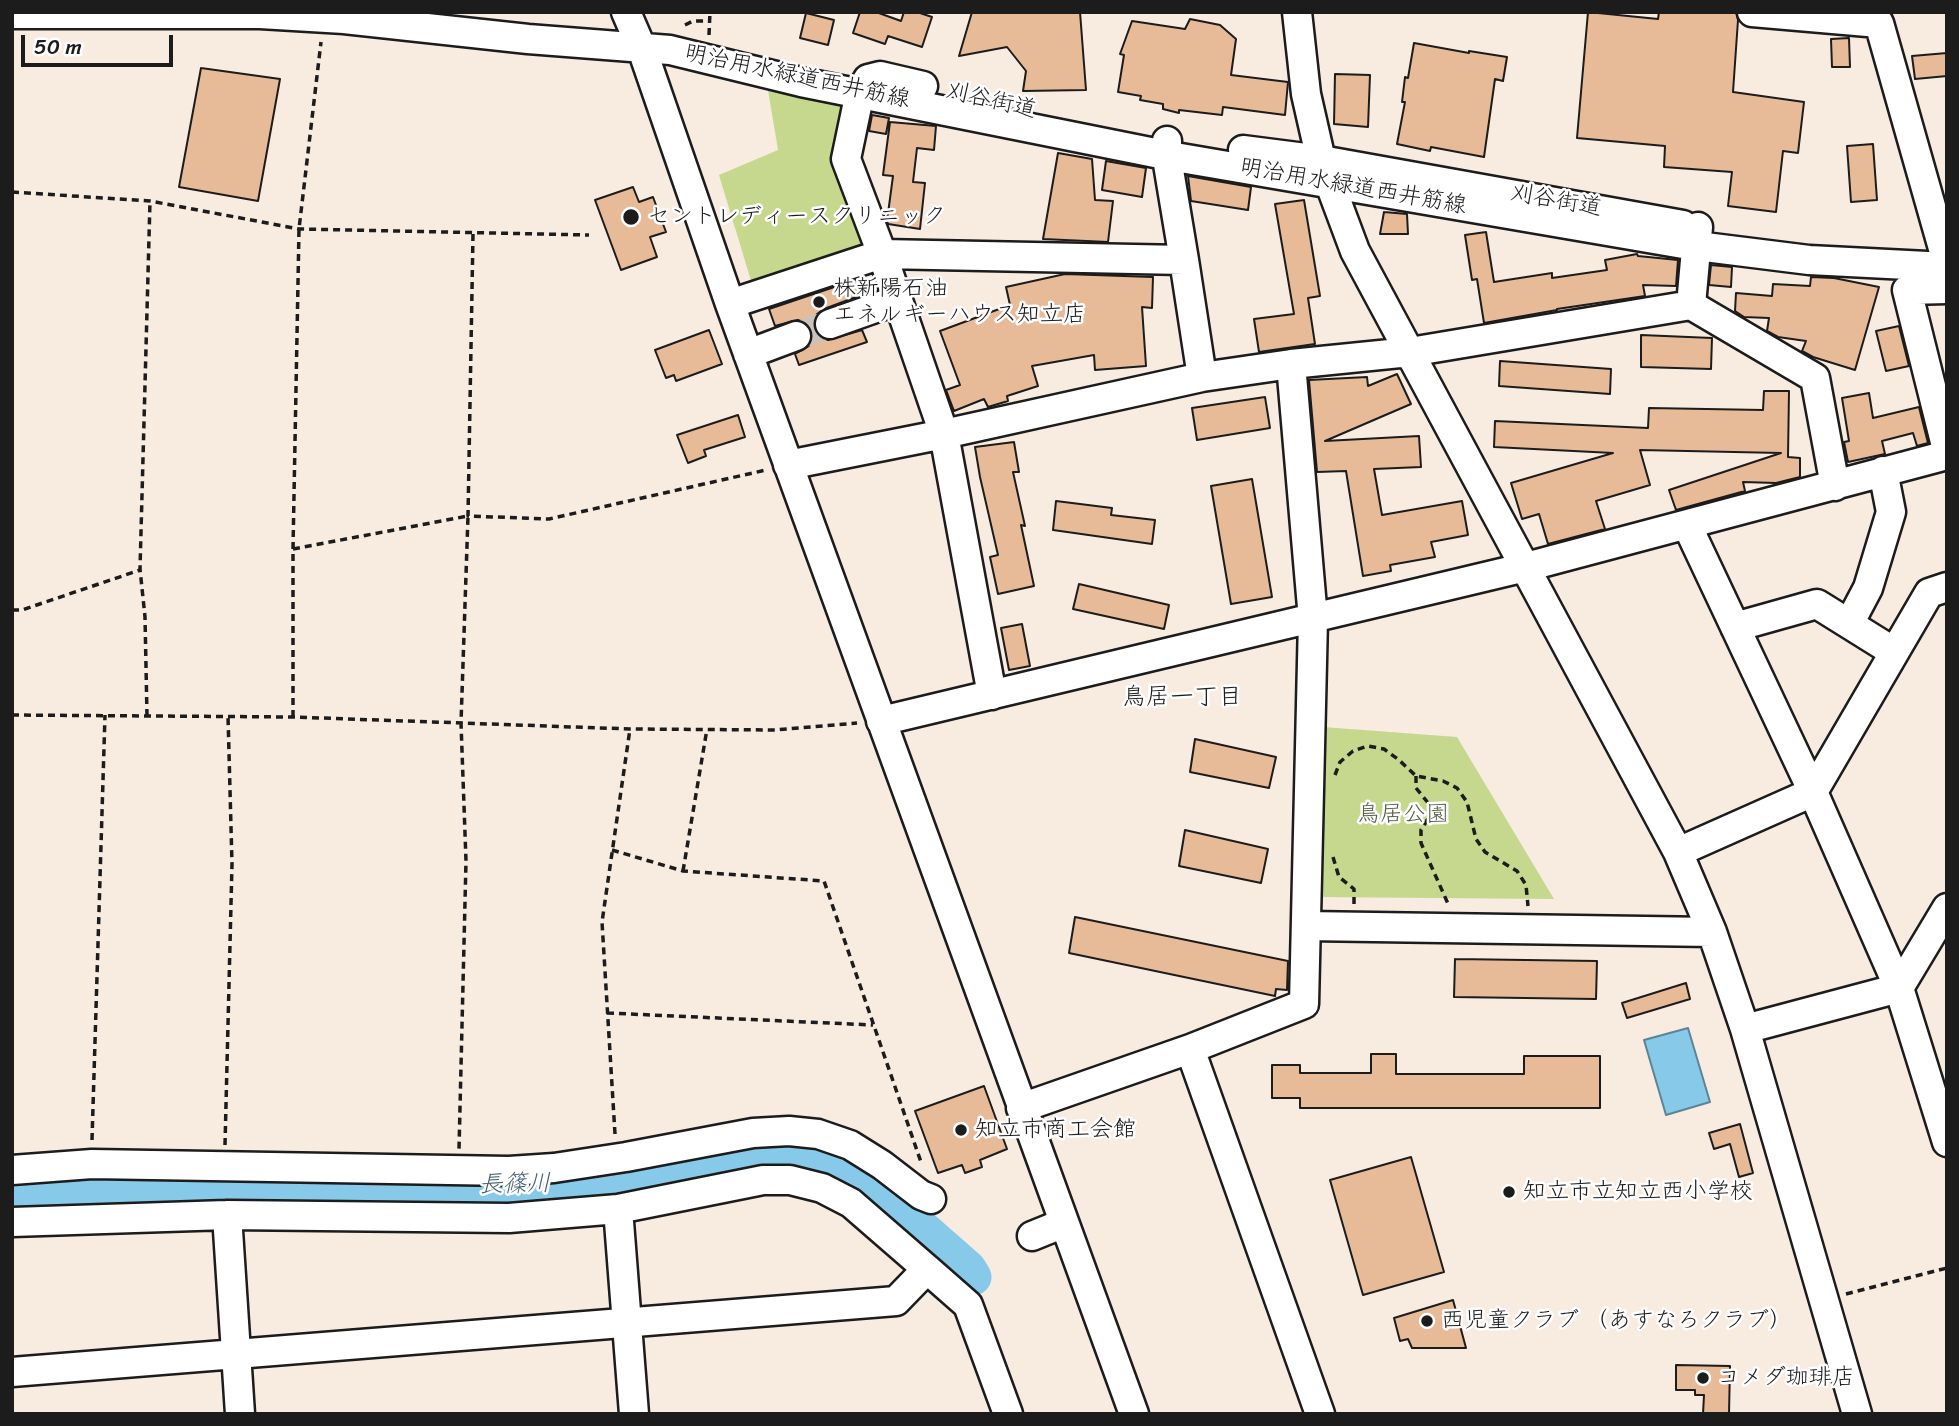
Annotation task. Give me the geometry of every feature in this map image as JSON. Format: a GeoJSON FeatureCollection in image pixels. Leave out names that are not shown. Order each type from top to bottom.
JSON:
{"type":"FeatureCollection","features":[{"type":"Feature","properties":{"kind":"street"},"geometry":{"type":"LineString","coordinates":[[626,12],[642,49],[730,304],[1021,1108],[1135,1414]]}},
{"type":"Feature","properties":{"kind":"street"},"geometry":{"type":"LineString","coordinates":[[1297,12],[1306,94],[1324,171],[1355,251],[1678,852],[1712,932],[1745,1029],[1857,1414]]}},
{"type":"Feature","properties":{"kind":"street"},"geometry":{"type":"LineString","coordinates":[[1752,12],[1879,23],[1946,257]]}},
{"type":"Feature","properties":{"kind":"street","name":"明治用水緑道西井筋線"},"geometry":{"type":"LineString","coordinates":[[12,14],[260,14],[344,19],[670,50],[801,82],[870,84],[1159,144]]}},
{"type":"Feature","properties":{"kind":"street"},"geometry":{"type":"LineString","coordinates":[[870,84],[846,159],[882,254],[944,435],[992,695]]}},
{"type":"Feature","properties":{"kind":"street"},"geometry":{"type":"LineString","coordinates":[[1159,144],[1184,260],[1202,377]]}},
{"type":"Feature","properties":{"kind":"street","name":"刈谷街道"},"geometry":{"type":"LineString","coordinates":[[1159,144],[1697,237],[1843,246],[1946,257]]}},
{"type":"Feature","properties":{"kind":"street"},"geometry":{"type":"LineString","coordinates":[[1691,305],[1697,237]]}},
{"type":"Feature","properties":{"kind":"street"},"geometry":{"type":"LineString","coordinates":[[730,304],[882,254],[1184,260]]}},
{"type":"Feature","properties":{"kind":"street"},"geometry":{"type":"LineString","coordinates":[[1947,289],[1907,290],[1947,450]]}},
{"type":"Feature","properties":{"kind":"street"},"geometry":{"type":"LineString","coordinates":[[830,324],[898,300]]}},
{"type":"Feature","properties":{"kind":"street"},"geometry":{"type":"LineString","coordinates":[[788,465],[944,435],[1202,377],[1291,364],[1410,352],[1691,305],[1815,378],[1835,486]]}},
{"type":"Feature","properties":{"kind":"street"},"geometry":{"type":"LineString","coordinates":[[748,354],[796,337]]}},
{"type":"Feature","properties":{"kind":"street"},"geometry":{"type":"LineString","coordinates":[[1021,1108],[1190,1049],[1304,1004],[1313,619],[1291,364]]}},
{"type":"Feature","properties":{"kind":"street"},"geometry":{"type":"LineString","coordinates":[[881,720],[1527,567],[1947,455]]}},
{"type":"Feature","properties":{"kind":"street"},"geometry":{"type":"LineString","coordinates":[[1849,624],[1868,588],[1891,512],[1883,471]]}},
{"type":"Feature","properties":{"kind":"street"},"geometry":{"type":"LineString","coordinates":[[1687,525],[1813,792],[1899,988],[1947,1142]]}},
{"type":"Feature","properties":{"kind":"street"},"geometry":{"type":"LineString","coordinates":[[1678,852],[1813,792],[1930,593],[1947,587]]}},
{"type":"Feature","properties":{"kind":"street"},"geometry":{"type":"LineString","coordinates":[[1735,627],[1817,604],[1894,652]]}},
{"type":"Feature","properties":{"kind":"street"},"geometry":{"type":"LineString","coordinates":[[1745,1029],[1899,988],[1947,908]]}},
{"type":"Feature","properties":{"kind":"street"},"geometry":{"type":"LineString","coordinates":[[1306,926],[1712,932]]}},
{"type":"Feature","properties":{"kind":"street"},"geometry":{"type":"LineString","coordinates":[[1190,1049],[1320,1414]]}},
{"type":"Feature","properties":{"kind":"street"},"geometry":{"type":"LineString","coordinates":[[12,1170],[92,1164],[458,1172],[554,1168],[753,1133],[789,1131],[818,1134],[850,1145],[920,1195],[931,1199]]}},
{"type":"Feature","properties":{"kind":"street"},"geometry":{"type":"LineString","coordinates":[[12,1222],[227,1215],[509,1218],[618,1209],[762,1181],[790,1180],[822,1188],[850,1203],[968,1305],[1008,1414]]}},
{"type":"Feature","properties":{"kind":"street"},"geometry":{"type":"LineString","coordinates":[[618,1209],[635,1414]]}},
{"type":"Feature","properties":{"kind":"street"},"geometry":{"type":"LineString","coordinates":[[227,1215],[240,1414]]}},
{"type":"Feature","properties":{"kind":"street"},"geometry":{"type":"LineString","coordinates":[[1032,1236],[1064,1223]]}},
{"type":"Feature","properties":{"kind":"street"},"geometry":{"type":"LineString","coordinates":[[12,1372],[896,1301],[927,1269]]}},
{"type":"Feature","properties":{"kind":"path"},"geometry":{"type":"LineString","coordinates":[[293,717],[299,229],[324,19]]}},
{"type":"Feature","properties":{"kind":"path"},"geometry":{"type":"LineString","coordinates":[[685,25],[693,21],[708,21]]}},
{"type":"Feature","properties":{"kind":"path"},"geometry":{"type":"LineString","coordinates":[[12,192],[150,201],[299,229],[589,235]]}},
{"type":"Feature","properties":{"kind":"path"},"geometry":{"type":"LineString","coordinates":[[148,716],[145,617],[140,569],[150,201]]}},
{"type":"Feature","properties":{"kind":"path"},"geometry":{"type":"LineString","coordinates":[[458,1172],[466,861],[461,723],[474,234]]}},
{"type":"Feature","properties":{"kind":"path"},"geometry":{"type":"LineString","coordinates":[[293,549],[468,516],[549,519],[788,465]]}},
{"type":"Feature","properties":{"kind":"path"},"geometry":{"type":"LineString","coordinates":[[12,610],[22,610],[140,569]]}},
{"type":"Feature","properties":{"kind":"path"},"geometry":{"type":"LineString","coordinates":[[12,715],[293,717],[630,729],[775,730],[881,720]]}},
{"type":"Feature","properties":{"kind":"path"},"geometry":{"type":"LineString","coordinates":[[92,1164],[105,715]]}},
{"type":"Feature","properties":{"kind":"path"},"geometry":{"type":"LineString","coordinates":[[225,1167],[232,863],[228,716]]}},
{"type":"Feature","properties":{"kind":"path"},"geometry":{"type":"LineString","coordinates":[[617,1158],[602,922],[630,729]]}},
{"type":"Feature","properties":{"kind":"path"},"geometry":{"type":"LineString","coordinates":[[683,871],[708,729]]}},
{"type":"Feature","properties":{"kind":"path"},"geometry":{"type":"LineString","coordinates":[[1334,786],[1340,762],[1353,751],[1368,746],[1384,749],[1416,776],[1443,781],[1457,788],[1467,802],[1476,839],[1485,852],[1517,872],[1526,885],[1531,929]]}},
{"type":"Feature","properties":{"kind":"path"},"geometry":{"type":"LineString","coordinates":[[1416,776],[1416,788],[1429,804],[1429,817],[1422,830],[1421,843],[1448,901],[1453,929]]}},
{"type":"Feature","properties":{"kind":"path"},"geometry":{"type":"LineString","coordinates":[[612,850],[683,871],[824,881],[931,1199]]}},
{"type":"Feature","properties":{"kind":"path"},"geometry":{"type":"LineString","coordinates":[[1332,853],[1339,877],[1354,889],[1350,927]]}},
{"type":"Feature","properties":{"kind":"path"},"geometry":{"type":"LineString","coordinates":[[607,1013],[873,1025]]}},
{"type":"Feature","properties":{"kind":"path"},"geometry":{"type":"LineString","coordinates":[[1824,1300],[1947,1268]]}},
{"type":"Feature","properties":{"kind":"green space"},"geometry":{"type":"Polygon","coordinates":[[[768,90],[845,103],[868,244],[752,284],[719,175],[778,150],[768,90]]]}},
{"type":"Feature","properties":{"kind":"green space","name":"鳥居公園"},"geometry":{"type":"Polygon","coordinates":[[[1323,727],[1457,737],[1554,899],[1315,897],[1323,727]]]}},
{"type":"Feature","properties":{"kind":"water"},"geometry":{"type":"Polygon","coordinates":[[[1688,1028],[1710,1102],[1666,1115],[1644,1040],[1688,1028]]]}},
{"type":"Feature","properties":{"kind":"building"},"geometry":{"type":"Polygon","coordinates":[[[860,12],[876,12],[901,21],[904,12],[917,12],[932,17],[922,47],[888,36],[885,44],[853,33],[860,12]]]}},
{"type":"Feature","properties":{"kind":"building"},"geometry":{"type":"Polygon","coordinates":[[[972,12],[1080,12],[1086,90],[1023,91],[1026,71],[1007,47],[959,56],[972,12]]]}},
{"type":"Feature","properties":{"kind":"building"},"geometry":{"type":"Polygon","coordinates":[[[1588,12],[1658,19],[1659,12],[1736,12],[1738,20],[1733,92],[1804,102],[1798,153],[1783,151],[1776,212],[1728,206],[1732,172],[1664,167],[1665,146],[1577,138],[1588,12]]]}},
{"type":"Feature","properties":{"kind":"building"},"geometry":{"type":"Polygon","coordinates":[[[806,13],[834,20],[828,45],[800,38],[806,13]]]}},
{"type":"Feature","properties":{"kind":"building"},"geometry":{"type":"Polygon","coordinates":[[[1190,19],[1220,25],[1236,39],[1231,75],[1288,82],[1285,115],[1223,107],[1222,115],[1179,110],[1179,113],[1163,109],[1163,104],[1140,100],[1141,96],[1118,92],[1124,55],[1120,54],[1132,21],[1185,29],[1190,19]]]}},
{"type":"Feature","properties":{"kind":"building"},"geometry":{"type":"Polygon","coordinates":[[[1849,38],[1850,67],[1832,67],[1831,39],[1849,38]]]}},
{"type":"Feature","properties":{"kind":"building"},"geometry":{"type":"Polygon","coordinates":[[[1414,43],[1507,57],[1503,81],[1495,79],[1484,157],[1397,144],[1405,102],[1402,102],[1405,77],[1408,78],[1414,43]]]}},
{"type":"Feature","properties":{"kind":"building"},"geometry":{"type":"Polygon","coordinates":[[[1947,53],[1947,76],[1915,79],[1912,56],[1947,53]]]}},
{"type":"Feature","properties":{"kind":"building"},"geometry":{"type":"Polygon","coordinates":[[[201,68],[280,79],[258,201],[179,187],[201,68]]]}},
{"type":"Feature","properties":{"kind":"building"},"geometry":{"type":"Polygon","coordinates":[[[1335,74],[1370,75],[1368,127],[1334,124],[1335,74]]]}},
{"type":"Feature","properties":{"kind":"building"},"geometry":{"type":"Polygon","coordinates":[[[872,115],[889,118],[886,134],[869,131],[872,115]]]}},
{"type":"Feature","properties":{"kind":"building"},"geometry":{"type":"Polygon","coordinates":[[[890,122],[936,126],[934,150],[917,148],[913,182],[925,183],[920,229],[888,224],[887,221],[893,176],[883,175],[890,122]]]}},
{"type":"Feature","properties":{"kind":"building"},"geometry":{"type":"Polygon","coordinates":[[[1873,144],[1877,200],[1851,202],[1847,146],[1873,144]]]}},
{"type":"Feature","properties":{"kind":"building"},"geometry":{"type":"Polygon","coordinates":[[[1058,153],[1092,159],[1095,200],[1113,201],[1108,242],[1043,239],[1058,153]]]}},
{"type":"Feature","properties":{"kind":"building"},"geometry":{"type":"Polygon","coordinates":[[[1106,161],[1146,168],[1142,197],[1102,190],[1106,161]]]}},
{"type":"Feature","properties":{"kind":"building"},"geometry":{"type":"Polygon","coordinates":[[[1188,176],[1251,187],[1248,210],[1191,201],[1188,176]]]}},
{"type":"Feature","properties":{"kind":"building","name":"セントレディースクリニック"},"geometry":{"type":"Polygon","coordinates":[[[633,187],[639,202],[653,197],[666,232],[650,237],[657,257],[621,270],[595,200],[633,187]]]}},
{"type":"Feature","properties":{"kind":"building"},"geometry":{"type":"Polygon","coordinates":[[[1304,200],[1320,296],[1308,298],[1315,344],[1259,352],[1254,319],[1294,314],[1275,204],[1304,200]]]}},
{"type":"Feature","properties":{"kind":"building"},"geometry":{"type":"Polygon","coordinates":[[[1384,212],[1407,214],[1408,234],[1380,234],[1384,212]]]}},
{"type":"Feature","properties":{"kind":"building"},"geometry":{"type":"Polygon","coordinates":[[[1486,232],[1494,282],[1552,273],[1552,278],[1607,270],[1605,260],[1637,254],[1678,260],[1676,286],[1643,285],[1645,296],[1484,323],[1477,279],[1472,280],[1465,235],[1486,232]]]}},
{"type":"Feature","properties":{"kind":"building"},"geometry":{"type":"Polygon","coordinates":[[[1711,265],[1732,267],[1731,287],[1709,285],[1711,265]]]}},
{"type":"Feature","properties":{"kind":"building"},"geometry":{"type":"Polygon","coordinates":[[[1065,274],[1153,277],[1152,308],[1142,307],[1146,366],[1095,370],[1094,355],[1032,366],[1038,386],[1007,396],[1008,401],[988,407],[984,399],[954,411],[946,390],[960,385],[940,331],[1010,305],[1006,287],[1065,274]]]}},
{"type":"Feature","properties":{"kind":"building"},"geometry":{"type":"Polygon","coordinates":[[[1811,277],[1834,278],[1879,287],[1855,370],[1802,351],[1806,341],[1778,337],[1767,331],[1769,318],[1744,317],[1735,311],[1736,293],[1772,296],[1773,284],[1810,286],[1811,277]]]}},
{"type":"Feature","properties":{"kind":"building"},"geometry":{"type":"Polygon","coordinates":[[[861,278],[867,293],[824,309],[814,320],[814,329],[819,336],[828,340],[862,330],[867,342],[799,365],[795,354],[809,346],[811,330],[806,323],[798,320],[775,326],[769,309],[861,278]]]}},
{"type":"Feature","properties":{"kind":"building"},"geometry":{"type":"Polygon","coordinates":[[[1899,326],[1909,366],[1886,371],[1876,331],[1899,326]]]}},
{"type":"Feature","properties":{"kind":"building"},"geometry":{"type":"Polygon","coordinates":[[[709,330],[722,364],[676,381],[674,375],[666,378],[655,350],[709,330]]]}},
{"type":"Feature","properties":{"kind":"building"},"geometry":{"type":"Polygon","coordinates":[[[1641,335],[1712,338],[1711,369],[1641,367],[1641,335]]]}},
{"type":"Feature","properties":{"kind":"building"},"geometry":{"type":"Polygon","coordinates":[[[1500,361],[1611,369],[1610,394],[1499,386],[1500,361]]]}},
{"type":"Feature","properties":{"kind":"building"},"geometry":{"type":"Polygon","coordinates":[[[1397,374],[1411,404],[1325,441],[1419,436],[1421,467],[1374,469],[1382,515],[1462,501],[1468,535],[1431,542],[1435,557],[1390,565],[1391,571],[1363,576],[1346,471],[1317,472],[1309,380],[1367,377],[1368,386],[1397,374]]]}},
{"type":"Feature","properties":{"kind":"building"},"geometry":{"type":"Polygon","coordinates":[[[1764,391],[1789,391],[1788,457],[1800,458],[1800,477],[1776,483],[1743,482],[1745,491],[1676,510],[1669,490],[1781,453],[1640,450],[1650,485],[1596,501],[1605,529],[1548,544],[1539,514],[1522,519],[1511,483],[1613,453],[1494,447],[1495,421],[1648,428],[1649,408],[1763,410],[1764,391]]]}},
{"type":"Feature","properties":{"kind":"building"},"geometry":{"type":"Polygon","coordinates":[[[1869,393],[1873,418],[1919,407],[1928,443],[1917,446],[1913,433],[1882,441],[1885,454],[1848,462],[1844,442],[1849,441],[1842,398],[1869,393]]]}},
{"type":"Feature","properties":{"kind":"building"},"geometry":{"type":"Polygon","coordinates":[[[1265,397],[1270,428],[1197,440],[1192,408],[1265,397]]]}},
{"type":"Feature","properties":{"kind":"building"},"geometry":{"type":"Polygon","coordinates":[[[738,415],[745,437],[704,450],[706,456],[688,463],[677,435],[738,415]]]}},
{"type":"Feature","properties":{"kind":"building"},"geometry":{"type":"Polygon","coordinates":[[[1014,442],[1019,472],[1013,472],[1034,586],[998,594],[990,557],[998,555],[975,447],[1014,442]]]}},
{"type":"Feature","properties":{"kind":"building"},"geometry":{"type":"Polygon","coordinates":[[[1252,479],[1272,597],[1231,604],[1211,486],[1252,479]]]}},
{"type":"Feature","properties":{"kind":"building"},"geometry":{"type":"Polygon","coordinates":[[[1056,501],[1112,508],[1111,515],[1155,520],[1152,544],[1053,530],[1056,501]]]}},
{"type":"Feature","properties":{"kind":"building"},"geometry":{"type":"Polygon","coordinates":[[[1079,584],[1169,605],[1164,629],[1073,609],[1079,584]]]}},
{"type":"Feature","properties":{"kind":"building"},"geometry":{"type":"Polygon","coordinates":[[[1022,624],[1030,666],[1009,670],[1001,628],[1022,624]]]}},
{"type":"Feature","properties":{"kind":"building"},"geometry":{"type":"Polygon","coordinates":[[[1195,739],[1276,757],[1269,788],[1190,772],[1195,739]]]}},
{"type":"Feature","properties":{"kind":"building"},"geometry":{"type":"Polygon","coordinates":[[[1185,830],[1268,849],[1261,883],[1179,866],[1185,830]]]}},
{"type":"Feature","properties":{"kind":"building"},"geometry":{"type":"Polygon","coordinates":[[[1075,917],[1288,961],[1287,990],[1276,989],[1275,996],[1069,953],[1075,917]]]}},
{"type":"Feature","properties":{"kind":"building"},"geometry":{"type":"Polygon","coordinates":[[[1455,959],[1597,961],[1596,999],[1454,997],[1455,959]]]}},
{"type":"Feature","properties":{"kind":"building"},"geometry":{"type":"Polygon","coordinates":[[[1686,983],[1690,999],[1627,1018],[1622,1003],[1686,983]]]}},
{"type":"Feature","properties":{"kind":"building"},"geometry":{"type":"Polygon","coordinates":[[[1371,1054],[1396,1054],[1396,1074],[1524,1074],[1524,1056],[1600,1056],[1600,1108],[1300,1108],[1300,1098],[1272,1098],[1272,1065],[1300,1065],[1300,1073],[1371,1073],[1371,1054]]]}},
{"type":"Feature","properties":{"kind":"building","name":"知立市商工会館"},"geometry":{"type":"Polygon","coordinates":[[[984,1086],[1007,1149],[980,1160],[982,1167],[965,1173],[962,1165],[938,1173],[915,1111],[984,1086]]]}},
{"type":"Feature","properties":{"kind":"building"},"geometry":{"type":"Polygon","coordinates":[[[1740,1124],[1753,1173],[1739,1177],[1730,1144],[1714,1149],[1709,1133],[1740,1124]]]}},
{"type":"Feature","properties":{"kind":"building"},"geometry":{"type":"Polygon","coordinates":[[[1411,1157],[1444,1272],[1363,1295],[1330,1180],[1411,1157]]]}},
{"type":"Feature","properties":{"kind":"building","name":"西児童クラブ （あすなろクラブ）"},"geometry":{"type":"Polygon","coordinates":[[[1453,1300],[1466,1348],[1412,1348],[1408,1339],[1400,1341],[1394,1318],[1453,1300]]]}},
{"type":"Feature","properties":{"kind":"building","name":"コメダ珈琲店"},"geometry":{"type":"Polygon","coordinates":[[[1676,1365],[1730,1366],[1729,1414],[1703,1414],[1704,1395],[1695,1395],[1695,1390],[1676,1390],[1676,1365]]]}},
{"type":"Feature","properties":{"kind":"waterway","name":"長篠川"},"geometry":{"type":"LineString","coordinates":[[12,1190],[221,1184],[544,1186],[644,1175],[771,1151],[819,1158],[870,1183],[968,1269],[973,1277]]}},
{"type":"Feature","properties":{"kind":"tunnel"},"geometry":{"type":"LineString","coordinates":[[796,336],[830,324]]}},
{"type":"Feature","properties":{"kind":"place","name":"セントレディースクリニック"},"geometry":{"type":"Point","coordinates":[631,217]}},
{"type":"Feature","properties":{"kind":"place","name":"株新陽石油 エネルギーハウス知立店"},"geometry":{"type":"Point","coordinates":[819,302]}},
{"type":"Feature","properties":{"kind":"place","name":"知立市商工会館"},"geometry":{"type":"Point","coordinates":[961,1130]}},
{"type":"Feature","properties":{"kind":"place","name":"知立市立知立西小学校"},"geometry":{"type":"Point","coordinates":[1509,1192]}},
{"type":"Feature","properties":{"kind":"place","name":"西児童クラブ （あすなろクラブ）"},"geometry":{"type":"Point","coordinates":[1427,1321]}},
{"type":"Feature","properties":{"kind":"place","name":"コメダ珈琲店"},"geometry":{"type":"Point","coordinates":[1703,1378]}},
{"type":"Feature","properties":{"kind":"district","name":"鳥居一丁目"},"geometry":{"type":"Point","coordinates":[1182,698]}}]}
